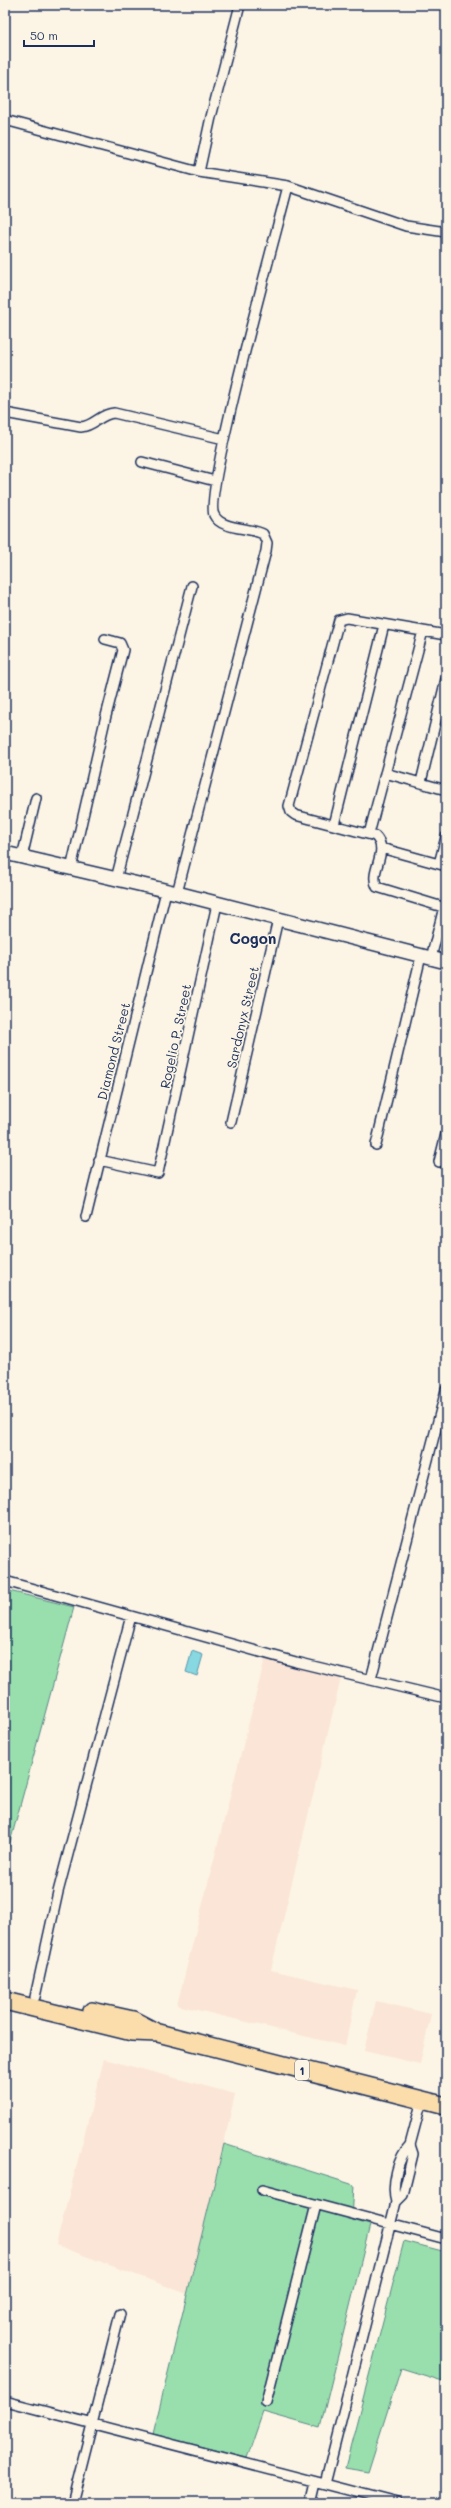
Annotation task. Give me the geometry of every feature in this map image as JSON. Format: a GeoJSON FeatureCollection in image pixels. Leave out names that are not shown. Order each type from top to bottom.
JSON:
{"type":"FeatureCollection","features":[{"type":"Feature","properties":{"kind":"highway","name":"1"},"geometry":{"type":"LineString","coordinates":[[5,1990],[133,2020],[158,2033]]}},
{"type":"Feature","properties":{"kind":"highway","name":"1"},"geometry":{"type":"LineString","coordinates":[[5,2001],[132,2032],[158,2033],[446,2106]]}},
{"type":"Feature","properties":{"kind":"street"},"geometry":{"type":"LineString","coordinates":[[199,172],[211,117],[240,5]]}},
{"type":"Feature","properties":{"kind":"street"},"geometry":{"type":"LineString","coordinates":[[5,120],[199,172],[288,186],[354,210],[406,226],[446,232]]}},
{"type":"Feature","properties":{"kind":"street"},"geometry":{"type":"LineString","coordinates":[[142,462],[215,481],[224,439],[288,186]]}},
{"type":"Feature","properties":{"kind":"street"},"geometry":{"type":"LineString","coordinates":[[5,412],[81,427],[91,425],[106,414],[114,413],[224,439]]}},
{"type":"Feature","properties":{"kind":"street","name":"Diamond Street"},"geometry":{"type":"LineString","coordinates":[[86,1217],[100,1160],[267,543],[266,538],[259,532],[221,522],[214,516],[212,502],[215,481]]}},
{"type":"Feature","properties":{"kind":"street"},"geometry":{"type":"LineString","coordinates":[[116,880],[192,586]]}},
{"type":"Feature","properties":{"kind":"street"},"geometry":{"type":"LineString","coordinates":[[376,1145],[426,957],[445,908],[377,887],[374,880],[381,848],[378,838],[369,834],[295,815],[291,812],[290,806],[337,624],[341,619],[347,618],[446,635]]}},
{"type":"Feature","properties":{"kind":"street"},"geometry":{"type":"LineString","coordinates":[[334,825],[384,625]]}},
{"type":"Feature","properties":{"kind":"street"},"geometry":{"type":"LineString","coordinates":[[369,834],[423,631]]}},
{"type":"Feature","properties":{"kind":"street"},"geometry":{"type":"LineString","coordinates":[[71,869],[105,720],[123,650],[120,643],[105,639]]}},
{"type":"Feature","properties":{"kind":"street"},"geometry":{"type":"LineString","coordinates":[[421,782],[446,679]]}},
{"type":"Feature","properties":{"kind":"street"},"geometry":{"type":"LineString","coordinates":[[385,773],[446,790]]}},
{"type":"Feature","properties":{"kind":"street"},"geometry":{"type":"LineString","coordinates":[[22,858],[36,798]]}},
{"type":"Feature","properties":{"kind":"street"},"geometry":{"type":"LineString","coordinates":[[381,848],[442,865],[446,837]]}},
{"type":"Feature","properties":{"kind":"street"},"geometry":{"type":"LineString","coordinates":[[5,853],[172,892],[446,962]]}},
{"type":"Feature","properties":{"kind":"street","name":"Rogelio P. Street"},"geometry":{"type":"LineString","coordinates":[[100,1160],[158,1173],[217,904]]}},
{"type":"Feature","properties":{"kind":"street","name":"Sardonyx Street"},"geometry":{"type":"LineString","coordinates":[[231,1122],[278,919]]}},
{"type":"Feature","properties":{"kind":"street"},"geometry":{"type":"LineString","coordinates":[[439,1162],[446,1134]]}},
{"type":"Feature","properties":{"kind":"street"},"geometry":{"type":"LineString","coordinates":[[371,1679],[446,1390]]}},
{"type":"Feature","properties":{"kind":"street"},"geometry":{"type":"LineString","coordinates":[[5,1581],[296,1662],[446,1698]]}},
{"type":"Feature","properties":{"kind":"street"},"geometry":{"type":"LineString","coordinates":[[35,1997],[58,1892],[131,1616]]}},
{"type":"Feature","properties":{"kind":"street"},"geometry":{"type":"LineString","coordinates":[[396,2202],[393,2192],[404,2151],[410,2145],[422,2100]]}},
{"type":"Feature","properties":{"kind":"street"},"geometry":{"type":"LineString","coordinates":[[324,2484],[396,2202],[403,2195],[413,2154],[410,2145]]}},
{"type":"Feature","properties":{"kind":"street"},"geometry":{"type":"LineString","coordinates":[[397,2177],[406,2180]]}},
{"type":"Feature","properties":{"kind":"street"},"geometry":{"type":"LineString","coordinates":[[262,2190],[446,2239]]}},
{"type":"Feature","properties":{"kind":"street"},"geometry":{"type":"LineString","coordinates":[[266,2402],[316,2205]]}},
{"type":"Feature","properties":{"kind":"street"},"geometry":{"type":"LineString","coordinates":[[72,2503],[120,2314]]}},
{"type":"Feature","properties":{"kind":"street"},"geometry":{"type":"LineString","coordinates":[[5,2402],[93,2422],[314,2482],[398,2503]]}},
{"type":"Feature","properties":{"kind":"street"},"geometry":{"type":"LineString","coordinates":[[309,2503],[314,2482]]}},
{"type":"Feature","properties":{"kind":"shaded area"},"geometry":{"type":"Polygon","coordinates":[[[265,1659],[341,1678],[271,1970],[357,1990],[345,2046],[177,2005],[265,1659]]]}},
{"type":"Feature","properties":{"kind":"shaded area"},"geometry":{"type":"Polygon","coordinates":[[[376,2001],[431,2014],[420,2064],[364,2051],[376,2001]]]}},
{"type":"Feature","properties":{"kind":"shaded area"},"geometry":{"type":"Polygon","coordinates":[[[104,2059],[235,2094],[190,2295],[56,2245],[104,2059]]]}},
{"type":"Feature","properties":{"kind":"green space"},"geometry":{"type":"Polygon","coordinates":[[[5,1590],[74,1607],[5,1861],[5,1590]]]}},
{"type":"Feature","properties":{"kind":"green space"},"geometry":{"type":"Polygon","coordinates":[[[224,2144],[354,2185],[352,2220],[370,2225],[320,2428],[263,2412],[247,2458],[153,2434],[224,2144]]]}},
{"type":"Feature","properties":{"kind":"green space"},"geometry":{"type":"Polygon","coordinates":[[[404,2241],[446,2252],[446,2382],[401,2368],[368,2472],[345,2468],[404,2241]]]}},
{"type":"Feature","properties":{"kind":"water"},"geometry":{"type":"Polygon","coordinates":[[[192,1651],[203,1655],[197,1676],[186,1672],[192,1651]]]}},
{"type":"Feature","properties":{"kind":"district","name":"Cogon"},"geometry":{"type":"Point","coordinates":[253,938]}}]}
